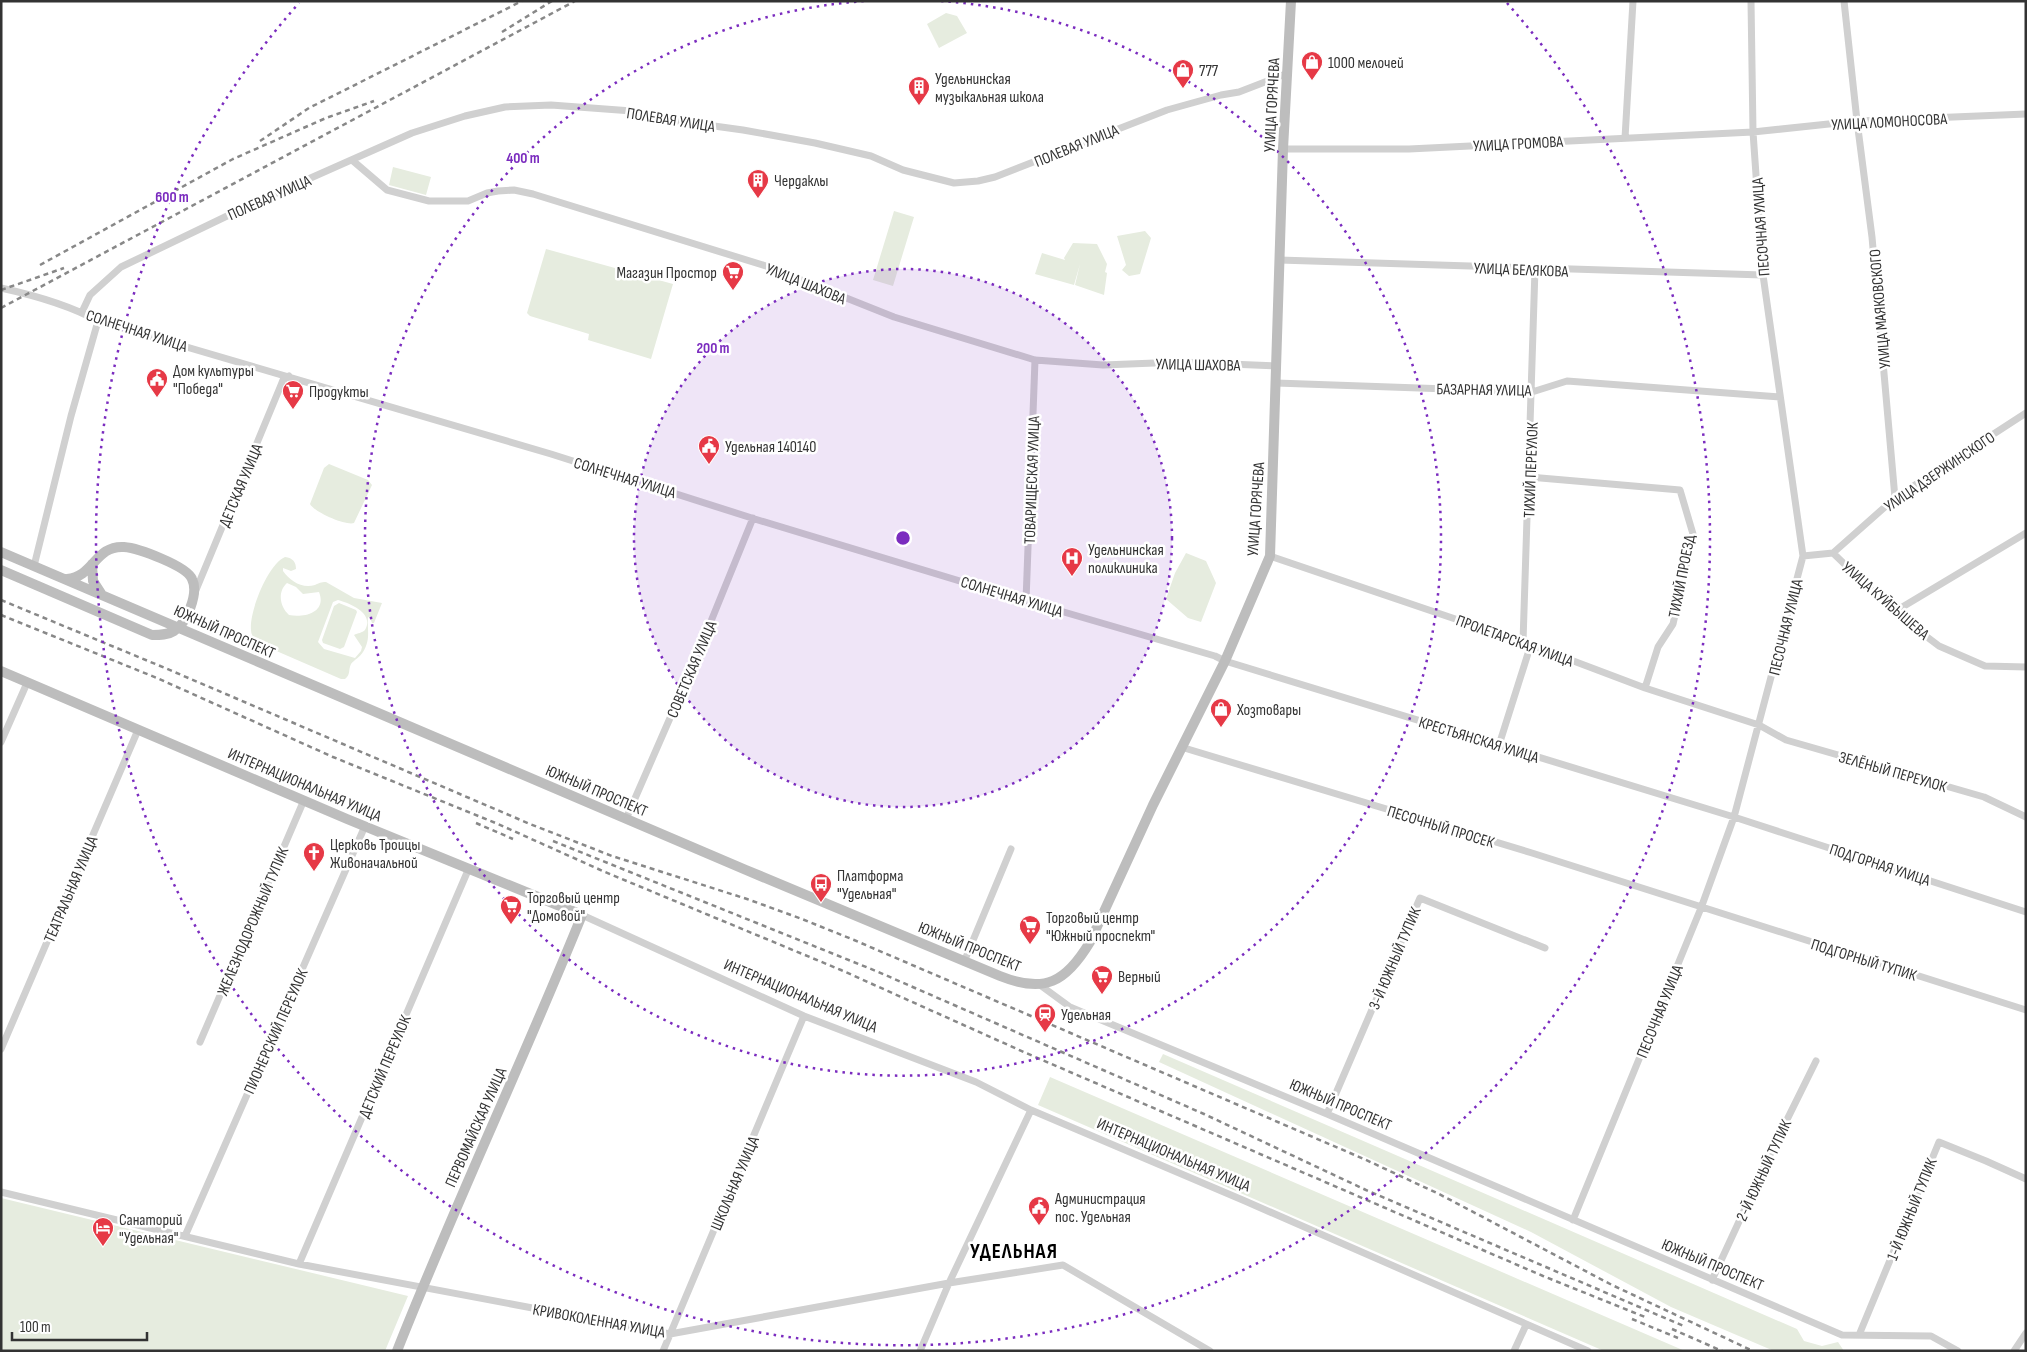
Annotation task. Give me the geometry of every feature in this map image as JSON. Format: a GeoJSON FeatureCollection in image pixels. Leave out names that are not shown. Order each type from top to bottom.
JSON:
{"type":"FeatureCollection","features":[{"type":"Feature","properties":{"kind":"main road","name":"УЛИЦА ГОРЯЧЕВА"},"geometry":{"type":"LineString","coordinates":[[1040,984],[1056,979],[1066,973],[1084,953],[1181,747],[1225,661],[1270,556],[1283,149],[1291,1]]}},
{"type":"Feature","properties":{"kind":"main road"},"geometry":{"type":"LineString","coordinates":[[2,570],[142,632],[162,635],[172,632],[179,627],[194,596],[193,579],[184,569],[138,550],[114,547],[105,551],[87,572],[78,577],[65,579]]}},
{"type":"Feature","properties":{"kind":"main road","name":"ЮЖНЫЙ ПРОСПЕКТ"},"geometry":{"type":"LineString","coordinates":[[1,552],[964,962],[1015,982],[1040,984]]}},
{"type":"Feature","properties":{"kind":"main road"},"geometry":{"type":"LineString","coordinates":[[92,564],[93,581],[102,595]]}},
{"type":"Feature","properties":{"kind":"main road","name":"ИНТЕРНАЦИОНАЛЬНАЯ УЛИЦА"},"geometry":{"type":"LineString","coordinates":[[1,671],[365,826],[582,915]]}},
{"type":"Feature","properties":{"kind":"main road","name":"ПЕРВОМАЙСКАЯ УЛИЦА"},"geometry":{"type":"LineString","coordinates":[[397,1351],[422,1287],[549,997],[582,915]]}},
{"type":"Feature","properties":{"kind":"street"},"geometry":{"type":"LineString","coordinates":[[1625,138],[1633,1]]}},
{"type":"Feature","properties":{"kind":"street","name":"ПЕСОЧНАЯ УЛИЦА"},"geometry":{"type":"LineString","coordinates":[[1573,1220],[1701,908],[1734,817],[1803,556],[1763,275],[1753,132],[1751,1]]}},
{"type":"Feature","properties":{"kind":"street","name":"УЛИЦА МАЯКОВСКОГО"},"geometry":{"type":"LineString","coordinates":[[1844,1],[1872,237],[1895,498]]}},
{"type":"Feature","properties":{"kind":"street","name":"ПОЛЕВАЯ УЛИЦА"},"geometry":{"type":"LineString","coordinates":[[82,312],[90,295],[121,267],[252,204],[412,133],[465,116],[505,107],[551,105],[632,111],[678,121],[815,143],[871,156],[903,170],[954,183],[970,182],[995,176],[1042,160],[1167,110],[1239,92],[1288,73]]}},
{"type":"Feature","properties":{"kind":"street","name":"УЛИЦА ЛОМОНОСОВА"},"geometry":{"type":"LineString","coordinates":[[1753,132],[1857,121],[2026,114]]}},
{"type":"Feature","properties":{"kind":"street","name":"УЛИЦА ГРОМОВА"},"geometry":{"type":"LineString","coordinates":[[1283,149],[1409,149],[1753,132]]}},
{"type":"Feature","properties":{"kind":"street","name":"УЛИЦА ШАХОВА"},"geometry":{"type":"LineString","coordinates":[[352,160],[387,190],[429,201],[468,201],[486,193],[498,191],[514,190],[533,194],[756,263],[894,317],[1035,360],[1103,365],[1181,362],[1277,366]]}},
{"type":"Feature","properties":{"kind":"street","name":"УЛИЦА БЕЛЯКОВА"},"geometry":{"type":"LineString","coordinates":[[1279,260],[1763,275]]}},
{"type":"Feature","properties":{"kind":"street","name":"ТИХИЙ ПЕРЕУЛОК"},"geometry":{"type":"LineString","coordinates":[[1499,745],[1527,643],[1535,269]]}},
{"type":"Feature","properties":{"kind":"street","name":"СОЛНЕЧНАЯ УЛИЦА"},"geometry":{"type":"LineString","coordinates":[[1,288],[82,312],[98,321],[551,454],[1026,601],[1208,653],[1225,661]]}},
{"type":"Feature","properties":{"kind":"street"},"geometry":{"type":"LineString","coordinates":[[34,566],[71,416],[98,321]]}},
{"type":"Feature","properties":{"kind":"street","name":"ТОВАРИЩЕСКАЯ УЛИЦА"},"geometry":{"type":"LineString","coordinates":[[1026,601],[1035,360]]}},
{"type":"Feature","properties":{"kind":"street","name":"ДЕТСКАЯ УЛИЦА"},"geometry":{"type":"LineString","coordinates":[[194,596],[283,380],[289,376]]}},
{"type":"Feature","properties":{"kind":"street","name":"БАЗАРНАЯ УЛИЦА"},"geometry":{"type":"LineString","coordinates":[[1276,384],[1532,392],[1567,381],[1780,397]]}},
{"type":"Feature","properties":{"kind":"street","name":"УЛИЦА ДЗЕРЖИНСКОГО"},"geometry":{"type":"LineString","coordinates":[[1833,553],[1895,498],[2026,413]]}},
{"type":"Feature","properties":{"kind":"street","name":"ТИХИЙ ПРОЕЗД"},"geometry":{"type":"LineString","coordinates":[[1530,477],[1680,490],[1693,534],[1673,624],[1658,647],[1644,688]]}},
{"type":"Feature","properties":{"kind":"street","name":"СОВЕТСКАЯ УЛИЦА"},"geometry":{"type":"LineString","coordinates":[[626,819],[694,663],[753,518]]}},
{"type":"Feature","properties":{"kind":"street"},"geometry":{"type":"LineString","coordinates":[[1894,612],[2026,533]]}},
{"type":"Feature","properties":{"kind":"street","name":"УЛИЦА КУЙБЫШЕВА"},"geometry":{"type":"LineString","coordinates":[[1803,556],[1833,553],[1894,612],[1939,646],[1985,666],[2026,666]]}},
{"type":"Feature","properties":{"kind":"street","name":"ПРОЛЕТАРСКАЯ УЛИЦА"},"geometry":{"type":"LineString","coordinates":[[1270,556],[1527,643],[1644,688],[1759,725]]}},
{"type":"Feature","properties":{"kind":"street","name":"КРЕСТЬЯНСКАЯ УЛИЦА"},"geometry":{"type":"LineString","coordinates":[[1225,661],[1734,817]]}},
{"type":"Feature","properties":{"kind":"street"},"geometry":{"type":"LineString","coordinates":[[1,742],[27,683]]}},
{"type":"Feature","properties":{"kind":"street","name":"ЗЕЛЁНЫЙ ПЕРЕУЛОК"},"geometry":{"type":"LineString","coordinates":[[1759,725],[1786,740],[1984,797],[2026,817]]}},
{"type":"Feature","properties":{"kind":"street","name":"ТЕАТРАЛЬНАЯ УЛИЦА"},"geometry":{"type":"LineString","coordinates":[[1,1049],[138,730]]}},
{"type":"Feature","properties":{"kind":"street","name":"ПЕСОЧНЫЙ ПРОСЕК"},"geometry":{"type":"LineString","coordinates":[[1181,747],[1532,853],[1701,908]]}},
{"type":"Feature","properties":{"kind":"street","name":"ЖЕЛЕЗНОДОРОЖНЫЙ ТУПИК"},"geometry":{"type":"LineString","coordinates":[[200,1042],[304,800]]}},
{"type":"Feature","properties":{"kind":"street","name":"ПОДГОРНАЯ УЛИЦА"},"geometry":{"type":"LineString","coordinates":[[1734,817],[2026,912]]}},
{"type":"Feature","properties":{"kind":"street","name":"ПИОНЕРСКИЙ ПЕРЕУЛОК"},"geometry":{"type":"LineString","coordinates":[[185,1236],[365,826]]}},
{"type":"Feature","properties":{"kind":"street"},"geometry":{"type":"LineString","coordinates":[[964,962],[1011,849]]}},
{"type":"Feature","properties":{"kind":"street","name":"ДЕТСКИЙ ПЕРЕУЛОК"},"geometry":{"type":"LineString","coordinates":[[299,1264],[469,868]]}},
{"type":"Feature","properties":{"kind":"street","name":"3-Й ЮЖНЫЙ ТУПИК"},"geometry":{"type":"LineString","coordinates":[[1327,1114],[1420,898],[1545,948]]}},
{"type":"Feature","properties":{"kind":"street","name":"ПОДГОРНЫЙ ТУПИК"},"geometry":{"type":"LineString","coordinates":[[1701,908],[2026,1010]]}},
{"type":"Feature","properties":{"kind":"street","name":"ИНТЕРНАЦИОНАЛЬНАЯ УЛИЦА"},"geometry":{"type":"LineString","coordinates":[[582,915],[804,1016],[976,1082],[1031,1110],[1588,1351]]}},
{"type":"Feature","properties":{"kind":"street","name":"ЮЖНЫЙ ПРОСПЕКТ"},"geometry":{"type":"LineString","coordinates":[[1040,984],[1070,1007],[1327,1114],[1842,1335],[1931,1336],[1958,1351]]}},
{"type":"Feature","properties":{"kind":"street","name":"ШКОЛЬНАЯ УЛИЦА"},"geometry":{"type":"LineString","coordinates":[[663,1351],[804,1016]]}},
{"type":"Feature","properties":{"kind":"street","name":"2-Й ЮЖНЫЙ ТУПИК"},"geometry":{"type":"LineString","coordinates":[[1712,1280],[1773,1148],[1816,1061]]}},
{"type":"Feature","properties":{"kind":"street"},"geometry":{"type":"LineString","coordinates":[[920,1351],[949,1283],[1031,1110]]}},
{"type":"Feature","properties":{"kind":"street","name":"1-Й ЮЖНЫЙ ТУПИК"},"geometry":{"type":"LineString","coordinates":[[1859,1335],[1938,1142],[2026,1179]]}},
{"type":"Feature","properties":{"kind":"street","name":"КРИВОКОЛЕННАЯ УЛИЦА"},"geometry":{"type":"LineString","coordinates":[[1,1192],[299,1264],[670,1334],[949,1283],[1062,1265],[1210,1351]]}},
{"type":"Feature","properties":{"kind":"street"},"geometry":{"type":"LineString","coordinates":[[1514,1351],[1526,1325]]}},
{"type":"Feature","properties":{"kind":"street"},"geometry":{"type":"LineString","coordinates":[[2014,1351],[2026,1334]]}},
{"type":"Feature","properties":{"kind":"shaded area"},"geometry":{"type":"Polygon","coordinates":[[[946,13],[957,16],[967,33],[939,48],[927,24],[946,13]]]}},
{"type":"Feature","properties":{"kind":"shaded area"},"geometry":{"type":"Polygon","coordinates":[[[393,167],[431,177],[426,195],[389,185],[393,167]]]}},
{"type":"Feature","properties":{"kind":"shaded area"},"geometry":{"type":"Polygon","coordinates":[[[894,211],[914,217],[893,286],[873,280],[894,211]]]}},
{"type":"Feature","properties":{"kind":"shaded area"},"geometry":{"type":"Polygon","coordinates":[[[1145,231],[1151,238],[1140,274],[1129,276],[1122,270],[1126,265],[1117,236],[1145,231]]]}},
{"type":"Feature","properties":{"kind":"shaded area"},"geometry":{"type":"Polygon","coordinates":[[[1073,243],[1097,244],[1107,264],[1104,295],[1075,285],[1080,264],[1074,285],[1035,274],[1042,253],[1065,260],[1064,258],[1073,243]]]}},
{"type":"Feature","properties":{"kind":"shaded area"},"geometry":{"type":"Polygon","coordinates":[[[546,249],[673,284],[651,359],[588,340],[589,334],[530,316],[527,313],[546,249]]]}},
{"type":"Feature","properties":{"kind":"shaded area"},"geometry":{"type":"Polygon","coordinates":[[[329,464],[368,480],[372,485],[354,523],[330,518],[317,511],[310,504],[324,468],[329,464]]]}},
{"type":"Feature","properties":{"kind":"shaded area"},"geometry":{"type":"Polygon","coordinates":[[[1186,553],[1206,561],[1216,583],[1201,622],[1188,618],[1166,599],[1175,573],[1186,553]]]}},
{"type":"Feature","properties":{"kind":"shaded area"},"geometry":{"type":"Polygon","coordinates":[[[285,557],[294,561],[296,569],[291,571],[283,568],[283,571],[289,578],[301,585],[310,586],[326,582],[354,598],[382,603],[374,623],[368,617],[368,639],[362,654],[351,664],[345,679],[341,679],[258,643],[253,637],[251,622],[256,601],[266,578],[279,561],[285,557]],[[287,583],[282,591],[281,599],[283,608],[289,615],[308,614],[317,609],[321,599],[319,592],[303,594],[296,587],[287,583]],[[338,600],[333,602],[318,642],[324,649],[355,658],[362,647],[354,635],[365,630],[367,619],[354,606],[338,600]]]}},
{"type":"Feature","properties":{"kind":"shaded area"},"geometry":{"type":"Polygon","coordinates":[[[339,603],[357,612],[344,647],[340,649],[323,643],[322,640],[334,606],[339,603]]]}},
{"type":"Feature","properties":{"kind":"shaded area"},"geometry":{"type":"Polygon","coordinates":[[[1163,1054],[1797,1329],[1804,1341],[1822,1346],[1838,1342],[1844,1351],[1774,1351],[1671,1307],[1531,1232],[1159,1062],[1163,1054]]]}},
{"type":"Feature","properties":{"kind":"shaded area"},"geometry":{"type":"Polygon","coordinates":[[[1050,1077],[1685,1351],[1604,1351],[1038,1105],[1050,1077]]]}},
{"type":"Feature","properties":{"kind":"shaded area","name":"Санаторий \"Удельная\""},"geometry":{"type":"Polygon","coordinates":[[[1,1198],[408,1296],[385,1351],[1,1351],[1,1198]]]}},
{"type":"Feature","properties":{"kind":"railway"},"geometry":{"type":"LineString","coordinates":[[260,141],[309,108],[522,1]]}},
{"type":"Feature","properties":{"kind":"railway"},"geometry":{"type":"LineString","coordinates":[[502,32],[552,1]]}},
{"type":"Feature","properties":{"kind":"railway"},"geometry":{"type":"LineString","coordinates":[[1,308],[575,1]]}},
{"type":"Feature","properties":{"kind":"railway"},"geometry":{"type":"LineString","coordinates":[[40,265],[233,159],[326,118],[374,101]]}},
{"type":"Feature","properties":{"kind":"railway"},"geometry":{"type":"LineString","coordinates":[[1,290],[64,268]]}},
{"type":"Feature","properties":{"kind":"railway"},"geometry":{"type":"LineString","coordinates":[[1,600],[530,824],[612,856],[747,899],[854,940],[1364,1159],[1439,1194],[1612,1285],[1753,1351]]}},
{"type":"Feature","properties":{"kind":"railway"},"geometry":{"type":"LineString","coordinates":[[1,615],[157,678],[333,757],[498,824],[605,872],[841,970],[1026,1053],[1543,1276],[1645,1317]]}},
{"type":"Feature","properties":{"kind":"railway"},"geometry":{"type":"LineString","coordinates":[[476,823],[513,839]]}},
{"type":"Feature","properties":{"kind":"railway"},"geometry":{"type":"LineString","coordinates":[[553,841],[876,971],[1204,1114],[1366,1190],[1686,1327]]}},
{"type":"Feature","properties":{"kind":"railway"},"geometry":{"type":"LineString","coordinates":[[1632,1319],[1678,1338]]}},
{"type":"Feature","properties":{"kind":"railway"},"geometry":{"type":"LineString","coordinates":[[1672,1329],[1722,1351]]}},
{"type":"Feature","properties":{"kind":"place","name":"1000 мелочей"},"geometry":{"type":"Point","coordinates":[1312,81]}},
{"type":"Feature","properties":{"kind":"place","name":"777"},"geometry":{"type":"Point","coordinates":[1183,89]}},
{"type":"Feature","properties":{"kind":"place","name":"Удельнинская музыкальная школа"},"geometry":{"type":"Point","coordinates":[919,106]}},
{"type":"Feature","properties":{"kind":"place","name":"Чердаклы"},"geometry":{"type":"Point","coordinates":[758,199]}},
{"type":"Feature","properties":{"kind":"place","name":"Магазин Простор"},"geometry":{"type":"Point","coordinates":[733,291]}},
{"type":"Feature","properties":{"kind":"place","name":"Дом культуры \"Победа\""},"geometry":{"type":"Point","coordinates":[157,398]}},
{"type":"Feature","properties":{"kind":"place","name":"Продукты"},"geometry":{"type":"Point","coordinates":[293,410]}},
{"type":"Feature","properties":{"kind":"place","name":"Удельная 140140"},"geometry":{"type":"Point","coordinates":[709,465]}},
{"type":"Feature","properties":{"kind":"place","name":"Удельнинская поликлиника"},"geometry":{"type":"Point","coordinates":[1072,577]}},
{"type":"Feature","properties":{"kind":"place","name":"Хозтовары"},"geometry":{"type":"Point","coordinates":[1221,728]}},
{"type":"Feature","properties":{"kind":"place","name":"Церковь Троицы Живоначальной"},"geometry":{"type":"Point","coordinates":[314,872]}},
{"type":"Feature","properties":{"kind":"place","name":"Платформа \"Удельная\""},"geometry":{"type":"Point","coordinates":[821,903]}},
{"type":"Feature","properties":{"kind":"place","name":"Торговый центр \"Домовой\""},"geometry":{"type":"Point","coordinates":[511,925]}},
{"type":"Feature","properties":{"kind":"place","name":"Торговый центр \"Южный проспект\""},"geometry":{"type":"Point","coordinates":[1030,945]}},
{"type":"Feature","properties":{"kind":"place","name":"Верный"},"geometry":{"type":"Point","coordinates":[1102,995]}},
{"type":"Feature","properties":{"kind":"place","name":"Удельная"},"geometry":{"type":"Point","coordinates":[1045,1033]}},
{"type":"Feature","properties":{"kind":"place","name":"Администрация пос. Удельная"},"geometry":{"type":"Point","coordinates":[1039,1226]}},
{"type":"Feature","properties":{"kind":"place","name":"Санаторий \"Удельная\""},"geometry":{"type":"Point","coordinates":[103,1247]}},
{"type":"Feature","properties":{"kind":"district","name":"УДЕЛЬНАЯ"},"geometry":{"type":"Point","coordinates":[1014,1251]}}]}
